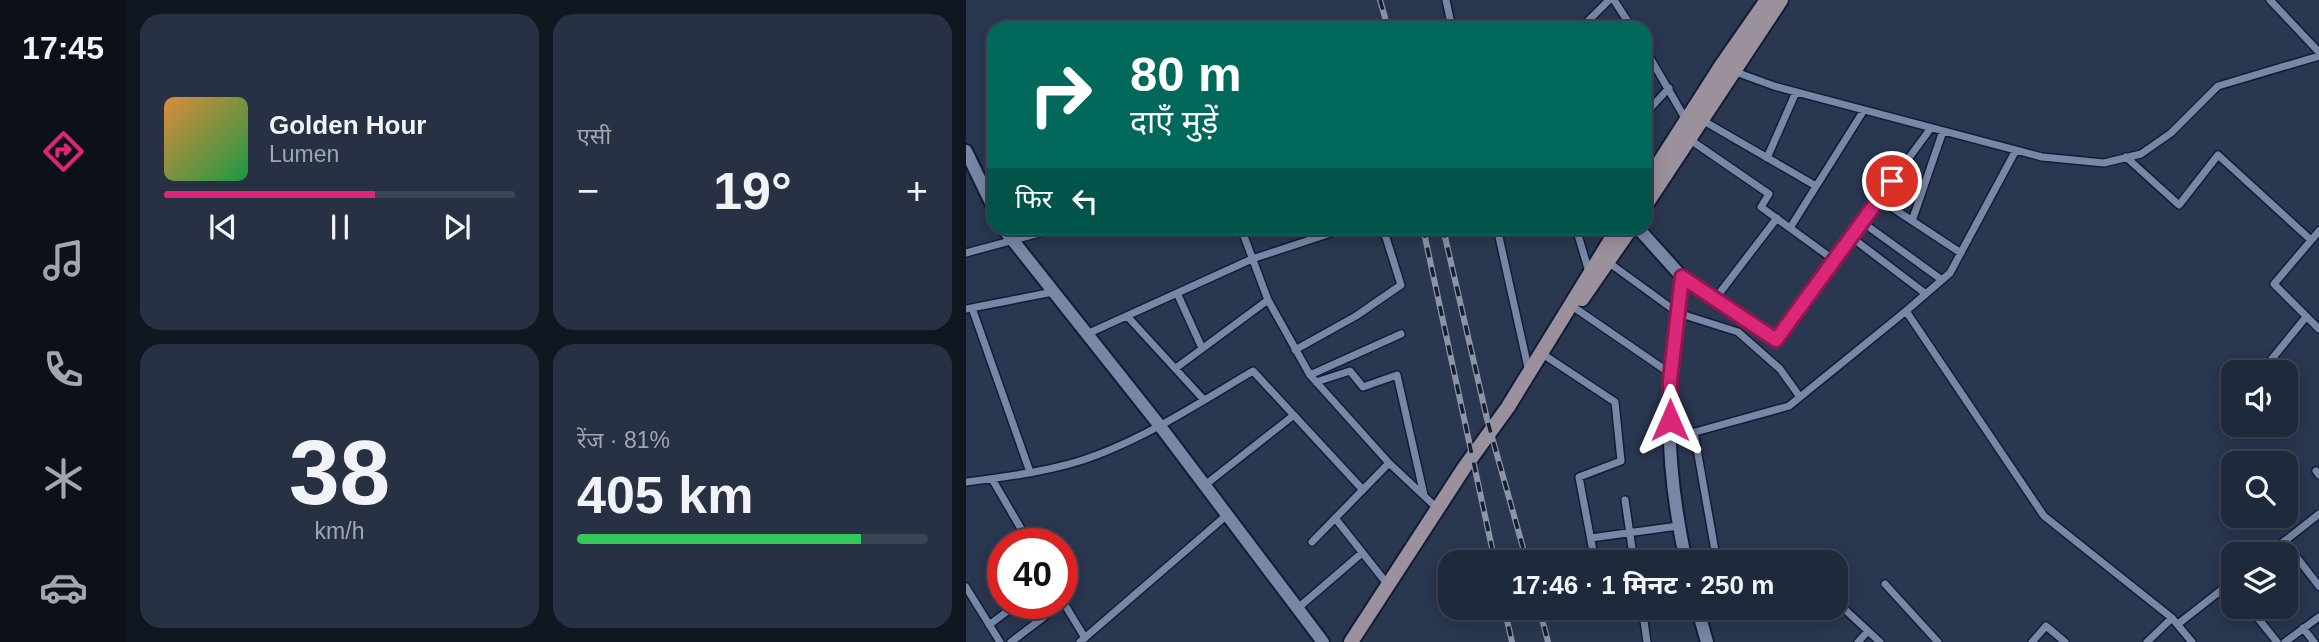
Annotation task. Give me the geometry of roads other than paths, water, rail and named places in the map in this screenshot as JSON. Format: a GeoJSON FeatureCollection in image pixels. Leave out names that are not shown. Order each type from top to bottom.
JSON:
{"type":"FeatureCollection","features":[{"type":"Feature","properties":{"kind":"main road"},"geometry":{"type":"LineString","coordinates":[[1652,176],[1694,120],[1774,1]]}},
{"type":"Feature","properties":{"kind":"main road"},"geometry":{"type":"LineString","coordinates":[[1652,195],[1689,139],[1694,120]]}},
{"type":"Feature","properties":{"kind":"main road"},"geometry":{"type":"LineString","coordinates":[[1352,642],[1529,372],[1613,235]]}},
{"type":"Feature","properties":{"kind":"main road"},"geometry":{"type":"LineString","coordinates":[[1543,350],[1626,235]]}},
{"type":"Feature","properties":{"kind":"street"},"geometry":{"type":"LineString","coordinates":[[1446,0],[1450,21]]}},
{"type":"Feature","properties":{"kind":"street"},"geometry":{"type":"LineString","coordinates":[[1588,21],[1611,0],[1627,21]]}},
{"type":"Feature","properties":{"kind":"street"},"geometry":{"type":"LineString","coordinates":[[1727,68],[1796,92],[2042,157],[2104,163],[2141,154],[2171,133],[2218,86],[2319,54],[2270,0]]}},
{"type":"Feature","properties":{"kind":"street"},"geometry":{"type":"LineString","coordinates":[[1652,60],[1694,120],[1816,186]]}},
{"type":"Feature","properties":{"kind":"street"},"geometry":{"type":"LineString","coordinates":[[1652,106],[1669,88]]}},
{"type":"Feature","properties":{"kind":"street"},"geometry":{"type":"LineString","coordinates":[[1767,158],[1796,92]]}},
{"type":"Feature","properties":{"kind":"street"},"geometry":{"type":"LineString","coordinates":[[1790,228],[1864,110]]}},
{"type":"Feature","properties":{"kind":"street"},"geometry":{"type":"LineString","coordinates":[[1644,235],[1682,277],[1776,340],[1931,128]]}},
{"type":"Feature","properties":{"kind":"street"},"geometry":{"type":"LineString","coordinates":[[1912,222],[1942,131]]}},
{"type":"Feature","properties":{"kind":"street"},"geometry":{"type":"LineString","coordinates":[[1689,139],[1769,194],[1761,207],[1834,260]]}},
{"type":"Feature","properties":{"kind":"street"},"geometry":{"type":"LineString","coordinates":[[1670,439],[1790,406],[1906,311],[1950,273],[2016,150]]}},
{"type":"Feature","properties":{"kind":"street"},"geometry":{"type":"LineString","coordinates":[[966,151],[987,194]]}},
{"type":"Feature","properties":{"kind":"street"},"geometry":{"type":"LineString","coordinates":[[2126,158],[2179,205],[2218,155],[2311,240]]}},
{"type":"Feature","properties":{"kind":"street"},"geometry":{"type":"LineString","coordinates":[[1878,199],[1961,253]]}},
{"type":"Feature","properties":{"kind":"street"},"geometry":{"type":"LineString","coordinates":[[1715,299],[1777,218]]}},
{"type":"Feature","properties":{"kind":"street"},"geometry":{"type":"LineString","coordinates":[[1862,222],[1942,280]]}},
{"type":"Feature","properties":{"kind":"street"},"geometry":{"type":"LineString","coordinates":[[2319,231],[2274,285],[2319,329]]}},
{"type":"Feature","properties":{"kind":"street"},"geometry":{"type":"LineString","coordinates":[[1009,235],[1160,426],[1323,642]]}},
{"type":"Feature","properties":{"kind":"street"},"geometry":{"type":"LineString","coordinates":[[966,253],[1032,235]]}},
{"type":"Feature","properties":{"kind":"street"},"geometry":{"type":"LineString","coordinates":[[1244,235],[1268,300],[1310,375],[1389,463],[1438,509]]}},
{"type":"Feature","properties":{"kind":"street"},"geometry":{"type":"LineString","coordinates":[[1086,334],[1252,258],[1322,235]]}},
{"type":"Feature","properties":{"kind":"street"},"geometry":{"type":"LineString","coordinates":[[1295,350],[1356,316],[1401,285],[1385,235]]}},
{"type":"Feature","properties":{"kind":"street"},"geometry":{"type":"LineString","coordinates":[[1499,235],[1529,372]]}},
{"type":"Feature","properties":{"kind":"street"},"geometry":{"type":"LineString","coordinates":[[1578,235],[1589,273]]}},
{"type":"Feature","properties":{"kind":"street"},"geometry":{"type":"LineString","coordinates":[[1851,237],[1926,294]]}},
{"type":"Feature","properties":{"kind":"street"},"geometry":{"type":"LineString","coordinates":[[1608,262],[1678,313],[1738,332],[1780,369],[1800,397]]}},
{"type":"Feature","properties":{"kind":"street"},"geometry":{"type":"LineString","coordinates":[[1682,277],[1671,374],[1670,439],[1678,527],[1683,550]]}},
{"type":"Feature","properties":{"kind":"street"},"geometry":{"type":"LineString","coordinates":[[1030,472],[969,309],[1053,292]]}},
{"type":"Feature","properties":{"kind":"street"},"geometry":{"type":"LineString","coordinates":[[1177,293],[1202,348]]}},
{"type":"Feature","properties":{"kind":"street"},"geometry":{"type":"LineString","coordinates":[[1176,368],[1268,300]]}},
{"type":"Feature","properties":{"kind":"street"},"geometry":{"type":"LineString","coordinates":[[1575,308],[1671,374]]}},
{"type":"Feature","properties":{"kind":"street"},"geometry":{"type":"LineString","coordinates":[[1906,311],[2044,516],[2175,621],[2192,642]]}},
{"type":"Feature","properties":{"kind":"street"},"geometry":{"type":"LineString","coordinates":[[1127,316],[1204,400]]}},
{"type":"Feature","properties":{"kind":"street"},"geometry":{"type":"LineString","coordinates":[[2271,360],[2306,317]]}},
{"type":"Feature","properties":{"kind":"street"},"geometry":{"type":"LineString","coordinates":[[1310,375],[1401,334]]}},
{"type":"Feature","properties":{"kind":"street"},"geometry":{"type":"LineString","coordinates":[[1543,350],[1615,402],[1621,461],[1578,477],[1593,550]]}},
{"type":"Feature","properties":{"kind":"street"},"geometry":{"type":"LineString","coordinates":[[966,482],[1030,472],[1096,456],[1160,426],[1252,371],[1363,489]]}},
{"type":"Feature","properties":{"kind":"street"},"geometry":{"type":"LineString","coordinates":[[1316,382],[1350,371],[1363,387],[1398,375],[1424,496]]}},
{"type":"Feature","properties":{"kind":"street"},"geometry":{"type":"LineString","coordinates":[[1205,485],[1294,415]]}},
{"type":"Feature","properties":{"kind":"street"},"geometry":{"type":"LineString","coordinates":[[1694,432],[1715,550]]}},
{"type":"Feature","properties":{"kind":"street"},"geometry":{"type":"LineString","coordinates":[[1311,542],[1389,463]]}},
{"type":"Feature","properties":{"kind":"street"},"geometry":{"type":"LineString","coordinates":[[992,478],[1021,528]]}},
{"type":"Feature","properties":{"kind":"street"},"geometry":{"type":"LineString","coordinates":[[1625,500],[1632,550]]}},
{"type":"Feature","properties":{"kind":"street"},"geometry":{"type":"LineString","coordinates":[[2319,514],[2284,541],[2319,586]]}},
{"type":"Feature","properties":{"kind":"street"},"geometry":{"type":"LineString","coordinates":[[1071,619],[1083,640],[1227,515]]}},
{"type":"Feature","properties":{"kind":"street"},"geometry":{"type":"LineString","coordinates":[[1335,518],[1388,586]]}},
{"type":"Feature","properties":{"kind":"street"},"geometry":{"type":"LineString","coordinates":[[1591,538],[1678,527]]}},
{"type":"Feature","properties":{"kind":"street"},"geometry":{"type":"LineString","coordinates":[[1298,608],[1363,553]]}},
{"type":"Feature","properties":{"kind":"street"},"geometry":{"type":"LineString","coordinates":[[1885,584],[1938,642]]}},
{"type":"Feature","properties":{"kind":"street"},"geometry":{"type":"LineString","coordinates":[[966,587],[1000,642]]}},
{"type":"Feature","properties":{"kind":"street"},"geometry":{"type":"LineString","coordinates":[[2147,642],[2221,591]]}},
{"type":"Feature","properties":{"kind":"street"},"geometry":{"type":"LineString","coordinates":[[1848,612],[1880,642]]}},
{"type":"Feature","properties":{"kind":"street"},"geometry":{"type":"LineString","coordinates":[[2285,642],[2319,617]]}},
{"type":"Feature","properties":{"kind":"street"},"geometry":{"type":"LineString","coordinates":[[989,625],[997,619]]}},
{"type":"Feature","properties":{"kind":"street"},"geometry":{"type":"LineString","coordinates":[[1011,642],[1040,619]]}},
{"type":"Feature","properties":{"kind":"street"},"geometry":{"type":"LineString","coordinates":[[2259,619],[2277,642]]}},
{"type":"Feature","properties":{"kind":"street"},"geometry":{"type":"LineString","coordinates":[[1644,620],[1647,642]]}},
{"type":"Feature","properties":{"kind":"street"},"geometry":{"type":"LineString","coordinates":[[1701,620],[1707,642]]}},
{"type":"Feature","properties":{"kind":"street"},"geometry":{"type":"LineString","coordinates":[[2032,642],[2046,626],[2064,642]]}},
{"type":"Feature","properties":{"kind":"street"},"geometry":{"type":"LineString","coordinates":[[2303,628],[2314,642]]}},
{"type":"Feature","properties":{"kind":"street"},"geometry":{"type":"LineString","coordinates":[[1858,642],[1868,631]]}},
{"type":"Feature","properties":{"kind":"railway"},"geometry":{"type":"LineString","coordinates":[[1380,0],[1386,21]]}},
{"type":"Feature","properties":{"kind":"railway"},"geometry":{"type":"LineString","coordinates":[[1425,235],[1492,550]]}},
{"type":"Feature","properties":{"kind":"railway"},"geometry":{"type":"LineString","coordinates":[[1445,235],[1487,419],[1524,550]]}},
{"type":"Feature","properties":{"kind":"railway"},"geometry":{"type":"LineString","coordinates":[[1507,620],[1512,642]]}},
{"type":"Feature","properties":{"kind":"railway"},"geometry":{"type":"LineString","coordinates":[[1542,620],[1548,642]]}}]}
